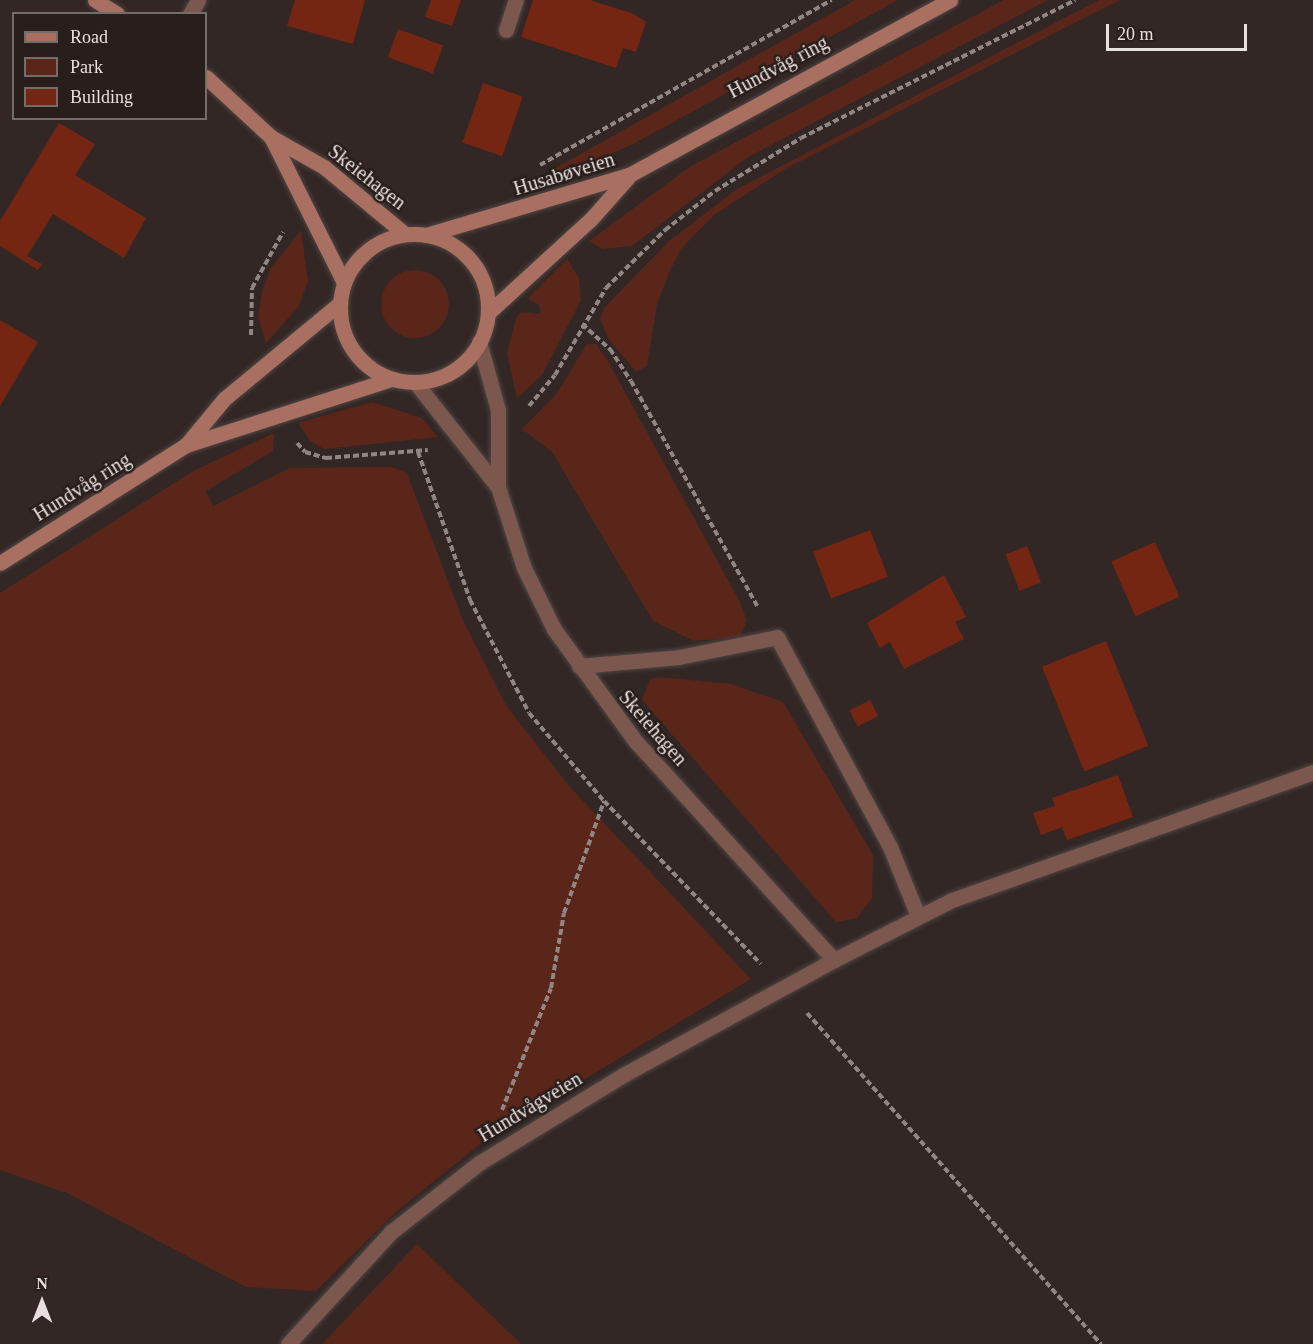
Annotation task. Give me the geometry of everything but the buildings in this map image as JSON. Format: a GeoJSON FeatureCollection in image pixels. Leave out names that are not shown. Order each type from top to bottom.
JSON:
{"type":"FeatureCollection","features":[{"type":"Feature","properties":{"kind":"main road"},"geometry":{"type":"LineString","coordinates":[[95,0],[114,12]]}},
{"type":"Feature","properties":{"kind":"main road","name":"Hundvåg ring"},"geometry":{"type":"LineString","coordinates":[[630,175],[950,0]]}},
{"type":"Feature","properties":{"kind":"main road","name":"Skeiehagen"},"geometry":{"type":"LineString","coordinates":[[207,78],[271,137],[324,167],[405,234]]}},
{"type":"Feature","properties":{"kind":"main road","name":"Skeiehagen"},"geometry":{"type":"LineString","coordinates":[[271,137],[344,283]]}},
{"type":"Feature","properties":{"kind":"main road","name":"Husabøveien"},"geometry":{"type":"LineString","coordinates":[[426,235],[630,175]]}},
{"type":"Feature","properties":{"kind":"main road","name":"Husabøveien"},"geometry":{"type":"LineString","coordinates":[[488,314],[591,219],[630,175]]}},
{"type":"Feature","properties":{"kind":"main road"},"geometry":{"type":"LineString","coordinates":[[405,234],[426,235],[459,249],[472,262],[482,278],[488,314],[479,342],[459,367],[415,382],[392,379],[359,358],[341,323],[340,303],[344,283],[367,250],[405,234]]}},
{"type":"Feature","properties":{"kind":"main road","name":"Hundvåg ring"},"geometry":{"type":"LineString","coordinates":[[186,445],[225,399],[340,303]]}},
{"type":"Feature","properties":{"kind":"main road","name":"Hundvåg ring"},"geometry":{"type":"LineString","coordinates":[[0,563],[186,445],[392,379]]}},
{"type":"Feature","properties":{"kind":"street"},"geometry":{"type":"LineString","coordinates":[[506,30],[516,0]]}},
{"type":"Feature","properties":{"kind":"street","name":"Skeiehagen"},"geometry":{"type":"LineString","coordinates":[[479,342],[498,410],[498,487]]}},
{"type":"Feature","properties":{"kind":"street","name":"Skeiehagen"},"geometry":{"type":"LineString","coordinates":[[415,382],[498,487],[537,597],[579,666],[636,742],[834,960]]}},
{"type":"Feature","properties":{"kind":"street"},"geometry":{"type":"LineString","coordinates":[[579,666],[700,654],[777,637],[890,847],[918,916]]}},
{"type":"Feature","properties":{"kind":"street","name":"Hundvågveien"},"geometry":{"type":"LineString","coordinates":[[288,1344],[391,1232],[478,1163],[623,1075],[918,916],[1313,772]]}},
{"type":"Feature","properties":{"kind":"path"},"geometry":{"type":"LineString","coordinates":[[540,165],[831,0]]}},
{"type":"Feature","properties":{"kind":"path"},"geometry":{"type":"LineString","coordinates":[[526,408],[555,375],[582,324],[635,256],[750,168],[1075,0]]}},
{"type":"Feature","properties":{"kind":"path"},"geometry":{"type":"LineString","coordinates":[[253,344],[252,288],[266,255],[290,225]]}},
{"type":"Feature","properties":{"kind":"path"},"geometry":{"type":"LineString","coordinates":[[582,324],[610,349],[631,381],[777,637]]}},
{"type":"Feature","properties":{"kind":"path"},"geometry":{"type":"LineString","coordinates":[[291,435],[305,452],[326,458],[434,449]]}},
{"type":"Feature","properties":{"kind":"path"},"geometry":{"type":"LineString","coordinates":[[418,452],[459,573],[529,713],[604,801],[784,988],[1101,1344]]}},
{"type":"Feature","properties":{"kind":"path"},"geometry":{"type":"LineString","coordinates":[[478,1163],[551,988],[564,913],[604,801]]}},
{"type":"Feature","properties":{"kind":"green space"},"geometry":{"type":"Polygon","coordinates":[[[855,0],[898,0],[633,144],[549,182],[552,170],[855,0]]]}},
{"type":"Feature","properties":{"kind":"green space"},"geometry":{"type":"Polygon","coordinates":[[[1004,0],[1048,0],[748,157],[632,246],[603,249],[589,241],[691,166],[1004,0]]]}},
{"type":"Feature","properties":{"kind":"green space"},"geometry":{"type":"Polygon","coordinates":[[[1099,0],[1120,0],[785,169],[714,215],[681,249],[669,273],[657,304],[647,366],[636,372],[608,338],[600,319],[604,308],[669,241],[737,189],[1099,0]]]}},
{"type":"Feature","properties":{"kind":"green space"},"geometry":{"type":"Polygon","coordinates":[[[301,230],[308,281],[299,306],[266,343],[258,317],[262,291],[271,268],[301,230]]]}},
{"type":"Feature","properties":{"kind":"green space"},"geometry":{"type":"Polygon","coordinates":[[[567,259],[579,278],[581,300],[542,375],[517,398],[507,354],[516,318],[521,312],[540,314],[540,306],[528,298],[567,259]]]}},
{"type":"Feature","properties":{"kind":"green space"},"geometry":{"type":"Polygon","coordinates":[[[408,270],[422,270],[434,275],[444,285],[449,304],[444,323],[434,333],[422,338],[408,338],[396,333],[386,323],[381,311],[381,297],[386,285],[396,275],[408,270]]]}},
{"type":"Feature","properties":{"kind":"green space"},"geometry":{"type":"Polygon","coordinates":[[[587,344],[596,344],[609,363],[740,602],[747,621],[740,637],[694,641],[653,621],[552,452],[522,429],[557,393],[587,344]]]}},
{"type":"Feature","properties":{"kind":"green space"},"geometry":{"type":"Polygon","coordinates":[[[372,402],[422,418],[438,437],[324,449],[310,441],[298,423],[372,402]]]}},
{"type":"Feature","properties":{"kind":"green space"},"geometry":{"type":"Polygon","coordinates":[[[274,433],[273,451],[206,491],[213,506],[290,468],[392,467],[407,473],[462,618],[507,707],[570,787],[751,979],[490,1136],[397,1211],[316,1291],[246,1287],[67,1193],[0,1170],[0,593],[195,470],[274,433]]]}},
{"type":"Feature","properties":{"kind":"green space"},"geometry":{"type":"Polygon","coordinates":[[[661,677],[731,684],[783,702],[873,855],[872,898],[857,918],[836,922],[642,700],[650,679],[661,677]]]}},
{"type":"Feature","properties":{"kind":"green space"},"geometry":{"type":"Polygon","coordinates":[[[417,1244],[521,1344],[322,1344],[417,1244]]]}}]}
